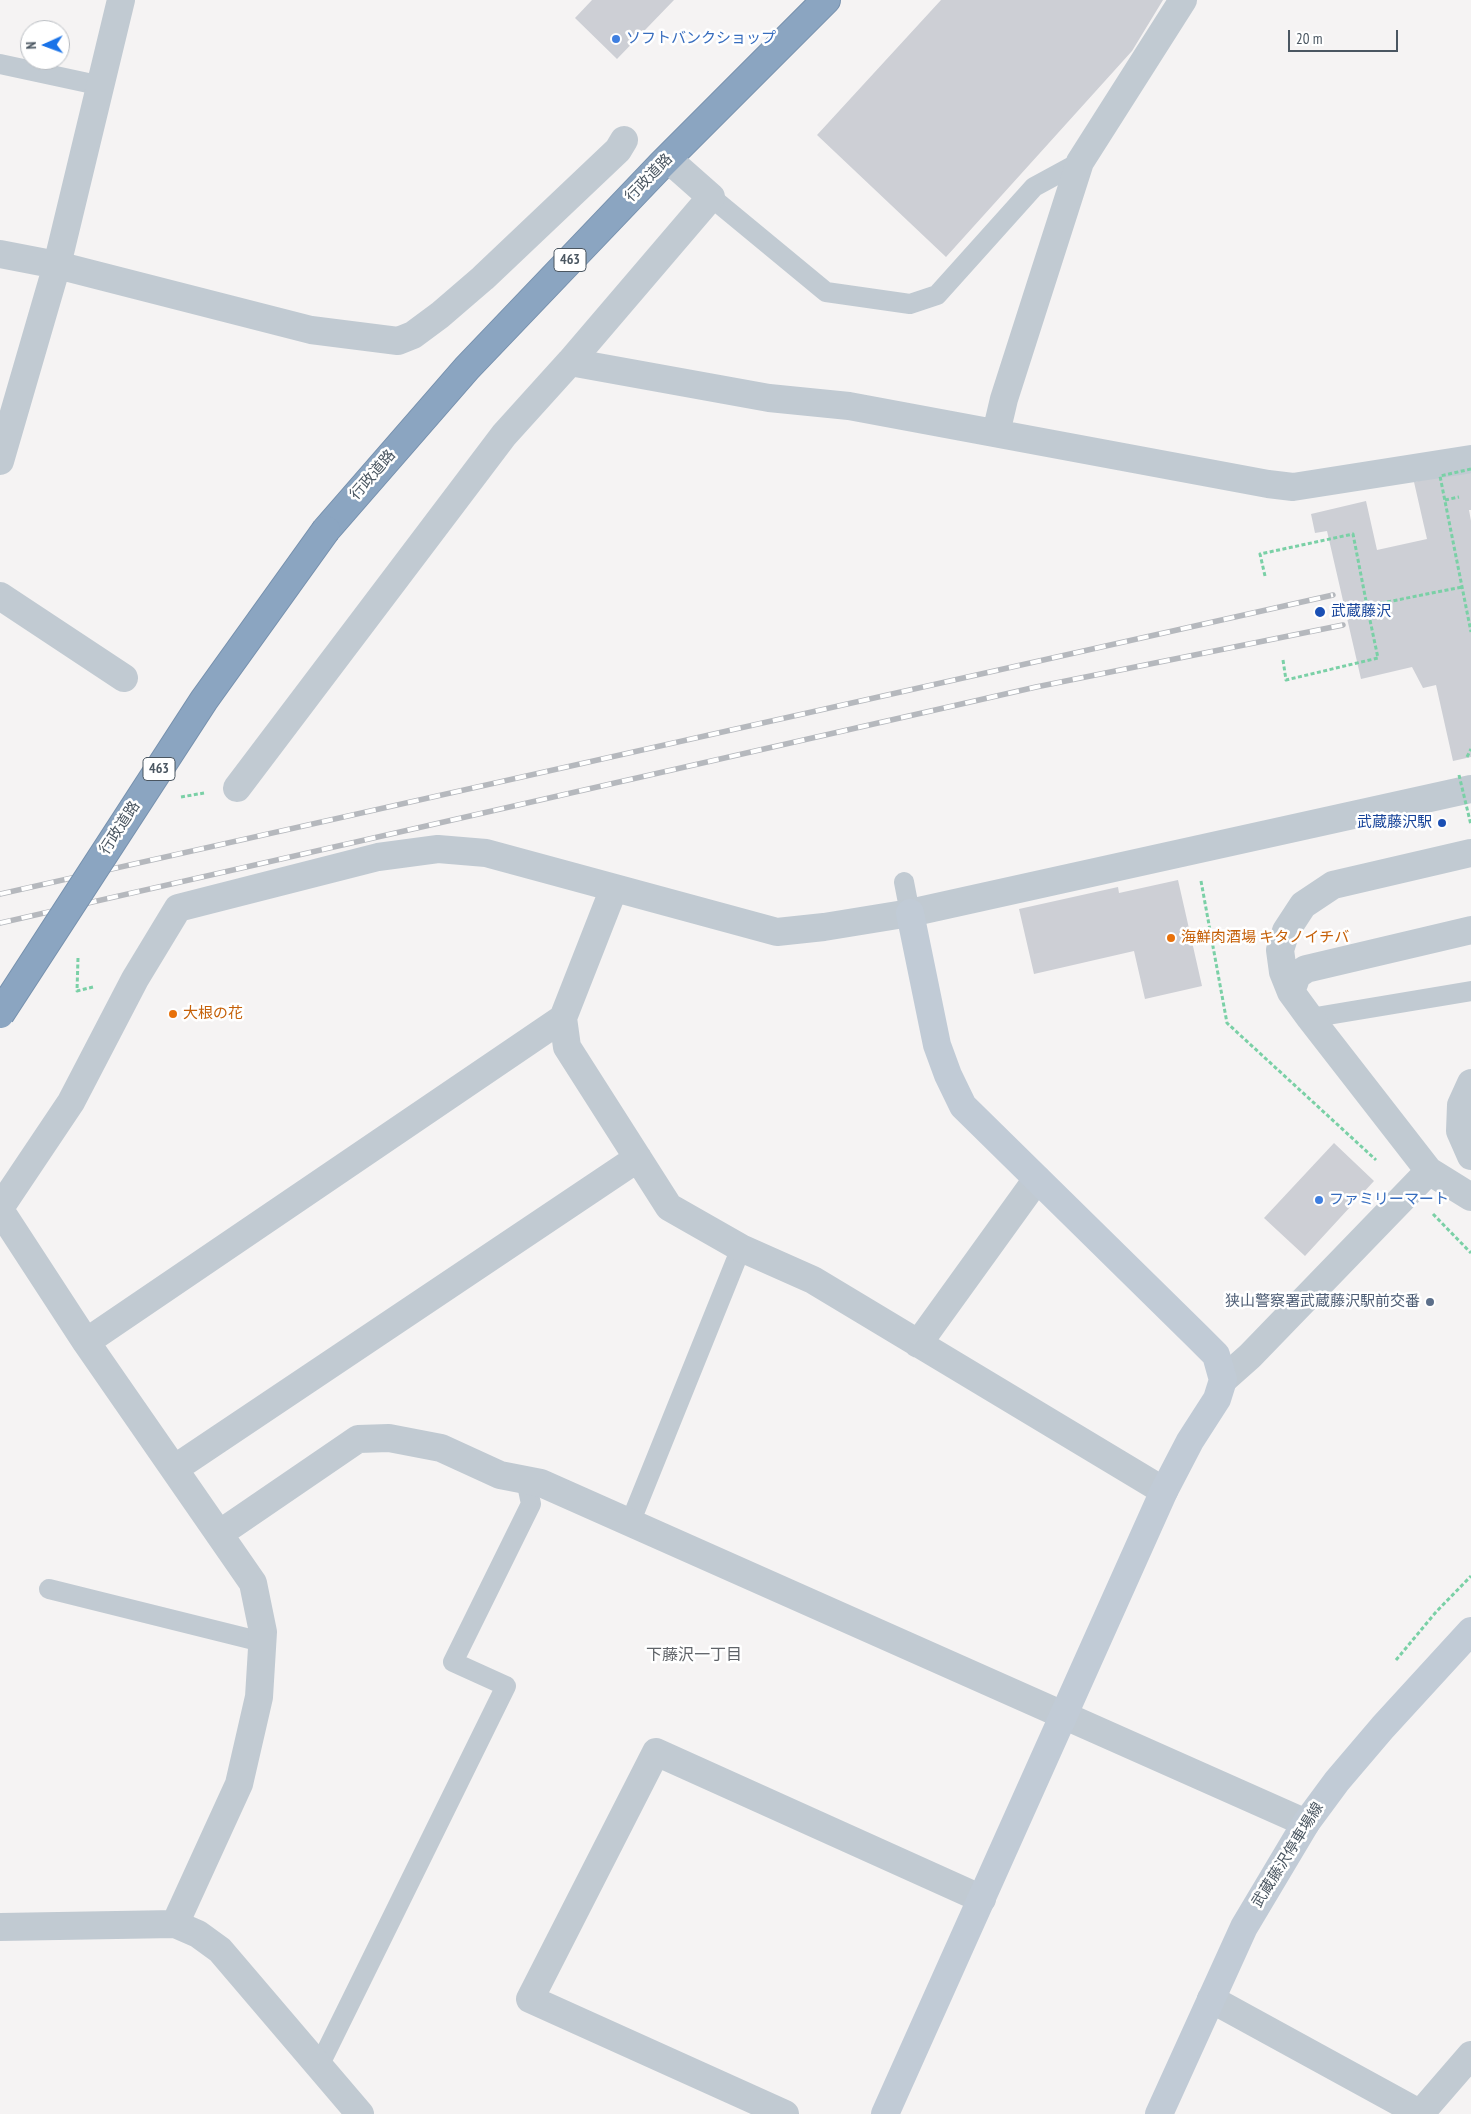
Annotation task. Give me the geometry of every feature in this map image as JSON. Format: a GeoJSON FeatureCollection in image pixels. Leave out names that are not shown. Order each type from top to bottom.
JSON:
{"type":"FeatureCollection","features":[{"type":"Feature","properties":{"kind":"highway","name":"行政道路"},"geometry":{"type":"LineString","coordinates":[[0,1014],[204,700],[326,530],[466,368],[668,158],[826,0]]}},
{"type":"Feature","properties":{"kind":"street"},"geometry":{"type":"LineString","coordinates":[[0,461],[57,265],[102,86],[121,0]]}},
{"type":"Feature","properties":{"kind":"street"},"geometry":{"type":"LineString","coordinates":[[996,433],[1004,399],[1080,162],[1183,0]]}},
{"type":"Feature","properties":{"kind":"street"},"geometry":{"type":"LineString","coordinates":[[0,254],[57,265],[311,330],[398,341],[414,335],[483,278],[618,150],[624,140]]}},
{"type":"Feature","properties":{"kind":"street"},"geometry":{"type":"LineString","coordinates":[[237,788],[504,435],[570,362],[711,197],[668,158]]}},
{"type":"Feature","properties":{"kind":"street"},"geometry":{"type":"LineString","coordinates":[[570,362],[769,398],[849,406],[1268,484],[1293,487],[1471,458]]}},
{"type":"Feature","properties":{"kind":"street"},"geometry":{"type":"LineString","coordinates":[[0,596],[124,678]]}},
{"type":"Feature","properties":{"kind":"street"},"geometry":{"type":"LineString","coordinates":[[175,1924],[239,1784],[259,1697],[263,1632],[253,1583],[86,1342],[0,1209],[71,1102],[135,979],[178,908],[378,857],[438,849],[486,853],[777,932],[824,927],[910,913],[1465,782]]}},
{"type":"Feature","properties":{"kind":"street"},"geometry":{"type":"LineString","coordinates":[[1471,853],[1333,885],[1303,905],[1286,930],[1280,950],[1283,972],[1291,992],[1310,1018],[1429,1171],[1471,1197]]}},
{"type":"Feature","properties":{"kind":"street"},"geometry":{"type":"LineString","coordinates":[[614,888],[562,1018],[567,1047],[669,1207],[741,1248],[813,1280],[1164,1491]]}},
{"type":"Feature","properties":{"kind":"street"},"geometry":{"type":"LineString","coordinates":[[910,913],[937,1045],[948,1075],[963,1106],[1216,1355],[1223,1380]]}},
{"type":"Feature","properties":{"kind":"street"},"geometry":{"type":"LineString","coordinates":[[1291,992],[1297,975],[1306,969],[1471,930]]}},
{"type":"Feature","properties":{"kind":"street"},"geometry":{"type":"LineString","coordinates":[[86,1342],[562,1018]]}},
{"type":"Feature","properties":{"kind":"street"},"geometry":{"type":"LineString","coordinates":[[1471,1083],[1461,1104],[1460,1131],[1471,1156]]}},
{"type":"Feature","properties":{"kind":"street"},"geometry":{"type":"LineString","coordinates":[[174,1469],[638,1158]]}},
{"type":"Feature","properties":{"kind":"street"},"geometry":{"type":"LineString","coordinates":[[885,2114],[1164,1491],[1190,1441],[1217,1399],[1223,1380],[1250,1356],[1429,1171]]}},
{"type":"Feature","properties":{"kind":"street"},"geometry":{"type":"LineString","coordinates":[[918,1344],[1037,1178]]}},
{"type":"Feature","properties":{"kind":"street"},"geometry":{"type":"LineString","coordinates":[[219,1534],[358,1439],[389,1438],[441,1448],[500,1475],[541,1484],[1306,1823]]}},
{"type":"Feature","properties":{"kind":"street","name":"武蔵藤沢停車場線"},"geometry":{"type":"LineString","coordinates":[[1159,2114],[1244,1927],[1306,1823],[1337,1780],[1371,1740],[1471,1631]]}},
{"type":"Feature","properties":{"kind":"street"},"geometry":{"type":"LineString","coordinates":[[785,2114],[530,1999],[656,1752],[982,1899]]}},
{"type":"Feature","properties":{"kind":"street"},"geometry":{"type":"LineString","coordinates":[[0,1927],[175,1924],[198,1934],[220,1950],[360,2114]]}},
{"type":"Feature","properties":{"kind":"street"},"geometry":{"type":"LineString","coordinates":[[1211,1999],[1421,2114],[1471,2055]]}},
{"type":"Feature","properties":{"kind":"lane"},"geometry":{"type":"LineString","coordinates":[[0,64],[102,86]]}},
{"type":"Feature","properties":{"kind":"lane"},"geometry":{"type":"LineString","coordinates":[[711,197],[826,292],[910,304],[938,295],[1034,186],[1080,162]]}},
{"type":"Feature","properties":{"kind":"lane"},"geometry":{"type":"LineString","coordinates":[[904,882],[910,913]]}},
{"type":"Feature","properties":{"kind":"lane"},"geometry":{"type":"LineString","coordinates":[[1310,1018],[1471,991]]}},
{"type":"Feature","properties":{"kind":"lane"},"geometry":{"type":"LineString","coordinates":[[630,1523],[741,1248]]}},
{"type":"Feature","properties":{"kind":"lane"},"geometry":{"type":"LineString","coordinates":[[319,2066],[506,1686],[453,1662],[531,1504],[526,1480]]}},
{"type":"Feature","properties":{"kind":"lane"},"geometry":{"type":"LineString","coordinates":[[48,1589],[262,1642]]}},
{"type":"Feature","properties":{"kind":"path"},"geometry":{"type":"LineString","coordinates":[[1471,469],[1440,476],[1471,632]]}},
{"type":"Feature","properties":{"kind":"path"},"geometry":{"type":"LineString","coordinates":[[1265,576],[1260,554],[1353,534],[1378,658],[1286,680],[1282,660]]}},
{"type":"Feature","properties":{"kind":"path"},"geometry":{"type":"LineString","coordinates":[[1367,606],[1462,586]]}},
{"type":"Feature","properties":{"kind":"path"},"geometry":{"type":"LineString","coordinates":[[1465,782],[1471,825]]}},
{"type":"Feature","properties":{"kind":"path"},"geometry":{"type":"LineString","coordinates":[[78,955],[76,991],[135,979]]}},
{"type":"Feature","properties":{"kind":"building","name":"ソフトバンクショップ"},"geometry":{"type":"Polygon","coordinates":[[[592,0],[674,0],[617,59],[575,18],[592,0]]]}},
{"type":"Feature","properties":{"kind":"building"},"geometry":{"type":"Polygon","coordinates":[[[941,0],[1163,0],[1132,51],[946,257],[817,135],[941,0]]]}},
{"type":"Feature","properties":{"kind":"building"},"geometry":{"type":"Polygon","coordinates":[[[1471,469],[1471,510],[1469,510],[1471,521],[1471,757],[1453,761],[1436,685],[1423,688],[1412,667],[1361,679],[1327,531],[1315,533],[1311,514],[1366,501],[1377,550],[1427,539],[1414,482],[1471,469]]]}},
{"type":"Feature","properties":{"kind":"building"},"geometry":{"type":"Polygon","coordinates":[[[1178,880],[1202,986],[1145,999],[1134,951],[1034,974],[1019,909],[1118,887],[1119,893],[1178,880]]]}},
{"type":"Feature","properties":{"kind":"building","name":"ファミリーマート"},"geometry":{"type":"Polygon","coordinates":[[[1334,1143],[1374,1181],[1305,1256],[1264,1218],[1334,1143]]]}},
{"type":"Feature","properties":{"kind":"railway"},"geometry":{"type":"LineString","coordinates":[[0,894],[1333,595]]}},
{"type":"Feature","properties":{"kind":"railway"},"geometry":{"type":"LineString","coordinates":[[0,923],[1036,687],[1343,625]]}},
{"type":"Feature","properties":{"kind":"place","name":"ソフトバンクショップ"},"geometry":{"type":"Point","coordinates":[616,39]}},
{"type":"Feature","properties":{"kind":"place","name":"武蔵藤沢"},"geometry":{"type":"Point","coordinates":[1320,612]}},
{"type":"Feature","properties":{"kind":"place","name":"武蔵藤沢駅"},"geometry":{"type":"Point","coordinates":[1442,823]}},
{"type":"Feature","properties":{"kind":"place","name":"海鮮肉酒場 キタノイチバ"},"geometry":{"type":"Point","coordinates":[1171,938]}},
{"type":"Feature","properties":{"kind":"place","name":"大根の花"},"geometry":{"type":"Point","coordinates":[173,1014]}},
{"type":"Feature","properties":{"kind":"place","name":"ファミリーマート"},"geometry":{"type":"Point","coordinates":[1319,1200]}},
{"type":"Feature","properties":{"kind":"place","name":"狭山警察署武蔵藤沢駅前交番"},"geometry":{"type":"Point","coordinates":[1430,1302]}},
{"type":"Feature","properties":{"kind":"district","name":"下藤沢一丁目"},"geometry":{"type":"Point","coordinates":[694,1655]}}]}
